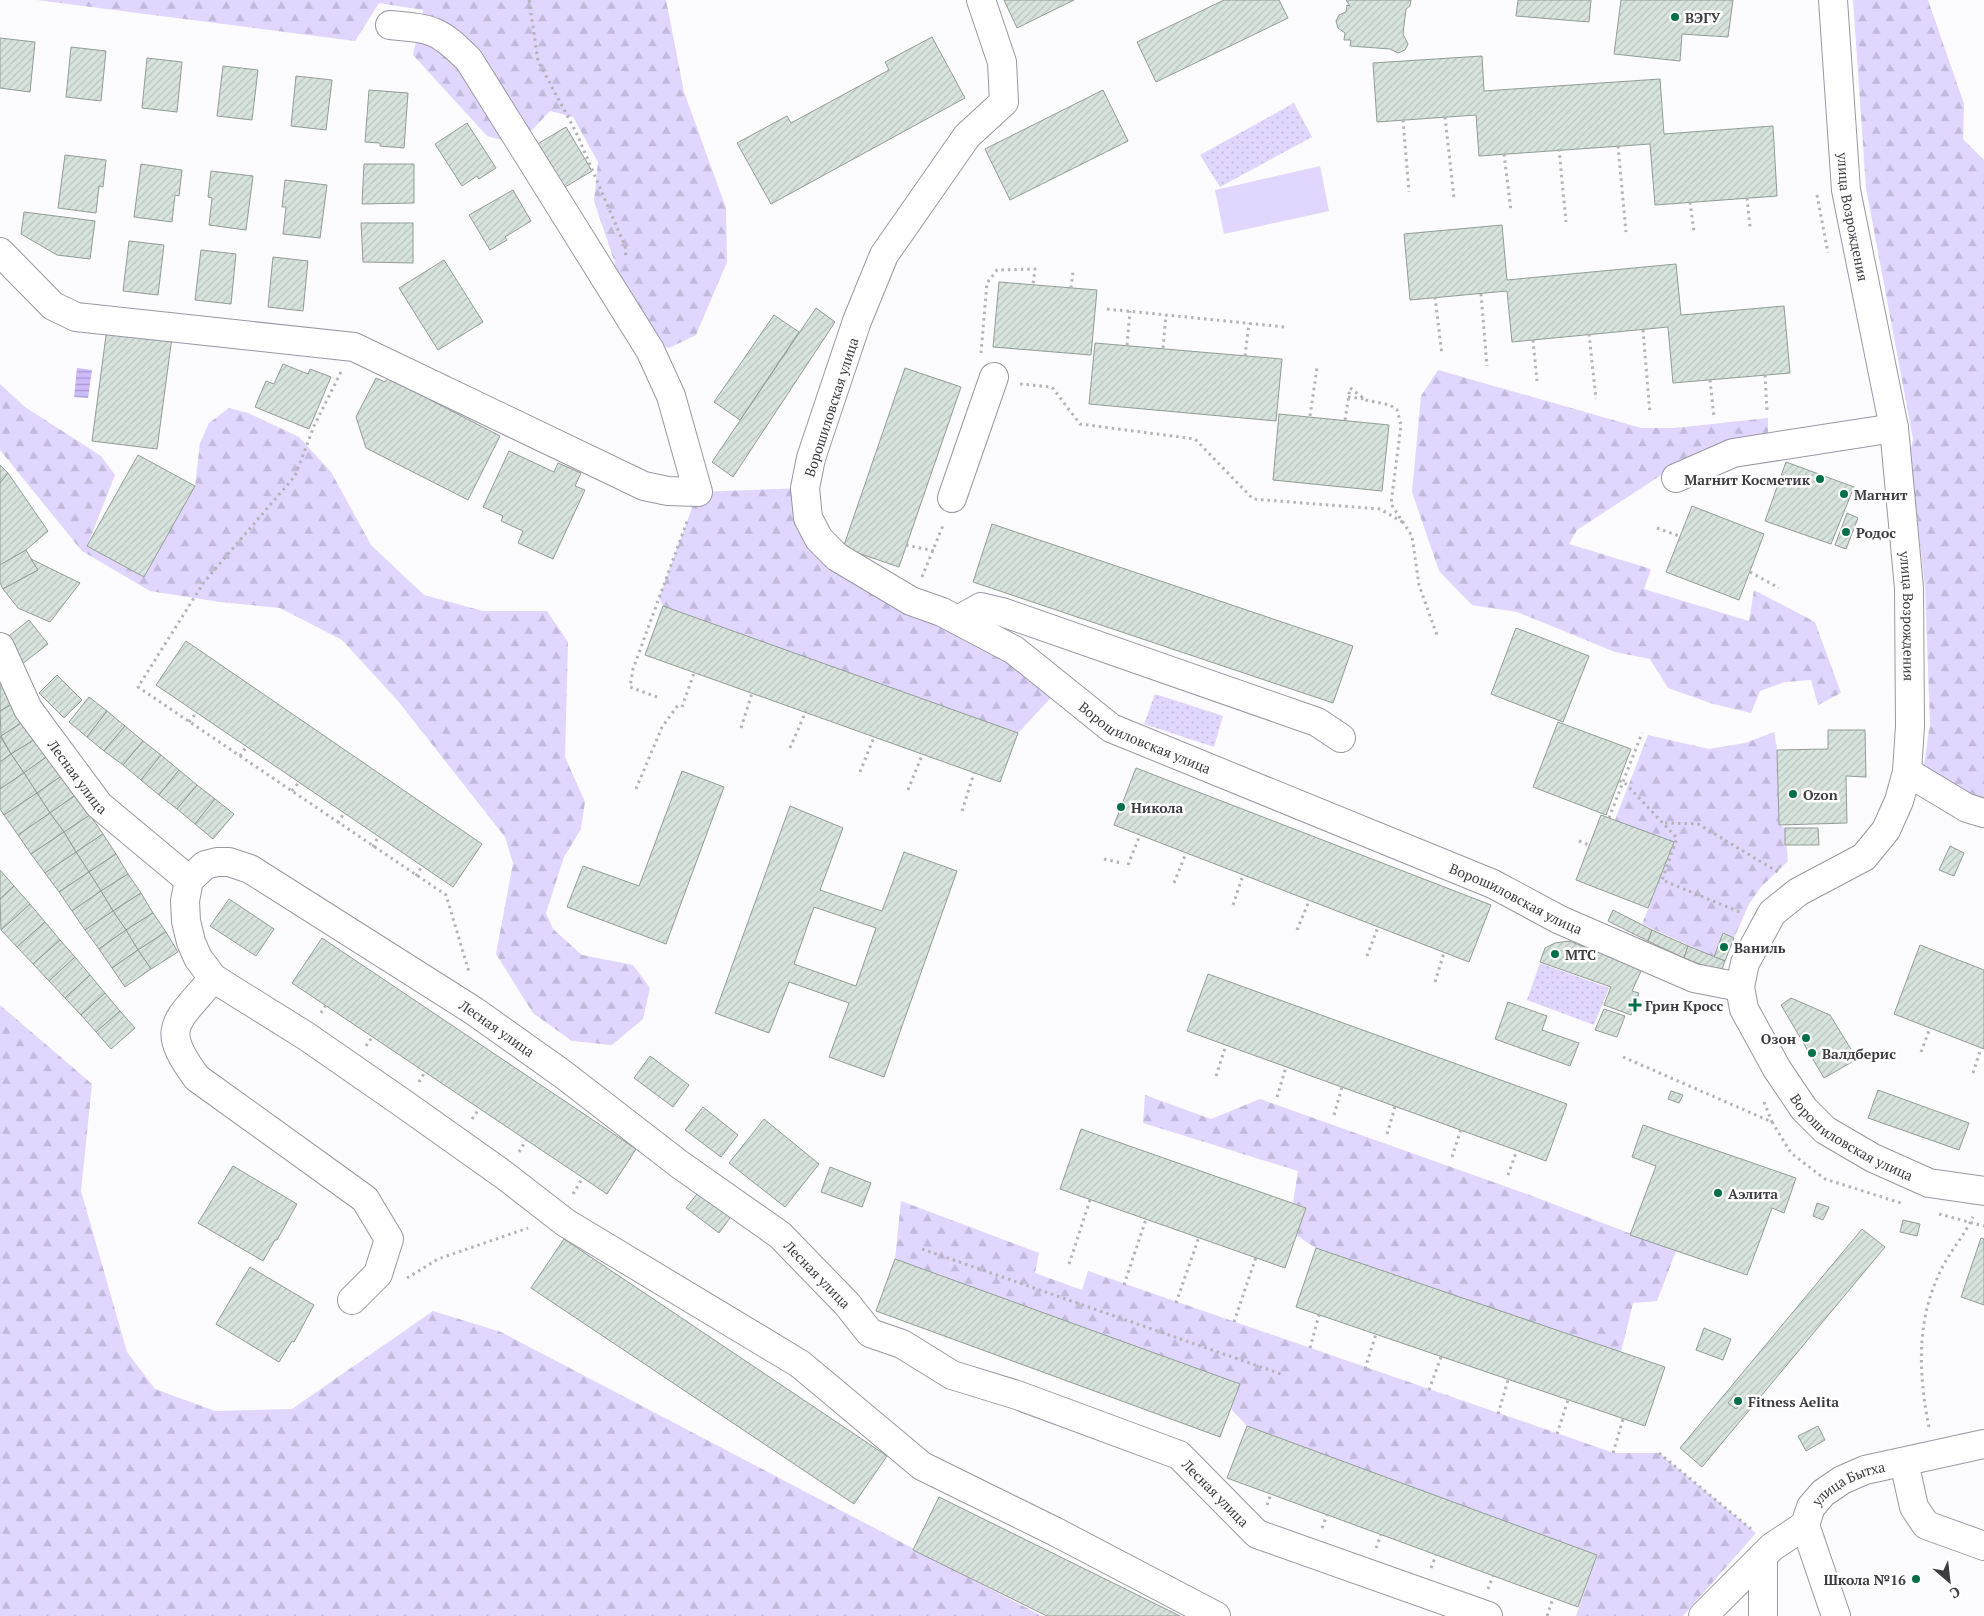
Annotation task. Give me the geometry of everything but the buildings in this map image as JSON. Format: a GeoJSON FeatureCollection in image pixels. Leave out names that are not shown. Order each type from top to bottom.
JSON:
{"type":"FeatureCollection","features":[{"type":"Feature","properties":{"kind":"street","name":"Ворошиловская улица"},"geometry":{"type":"LineString","coordinates":[[981,0],[1002,62],[1004,102],[967,136],[884,255],[858,321],[811,458],[805,488],[808,518],[819,539],[837,557],[911,601],[958,620],[1014,650],[1111,728],[1493,884],[1560,920],[1694,978],[1740,987],[1744,1009],[1777,1069],[1804,1109],[1825,1130],[1873,1158],[1929,1182],[1980,1200]]}},
{"type":"Feature","properties":{"kind":"street","name":"улица Возрождения"},"geometry":{"type":"LineString","coordinates":[[1740,987],[1745,963],[1772,914],[1798,892],[1864,857],[1886,830],[1899,800],[1907,772],[1910,726],[1908,588],[1894,428],[1846,190],[1833,0]]}},
{"type":"Feature","properties":{"kind":"street"},"geometry":{"type":"LineString","coordinates":[[0,252],[53,306],[76,317],[354,347],[644,486],[680,492],[698,492],[670,396],[642,335],[469,60],[446,38],[426,28],[390,25]]}},
{"type":"Feature","properties":{"kind":"street"},"geometry":{"type":"LineString","coordinates":[[952,498],[1005,381]]}},
{"type":"Feature","properties":{"kind":"street"},"geometry":{"type":"LineString","coordinates":[[1676,478],[1733,454],[1894,428]]}},
{"type":"Feature","properties":{"kind":"street"},"geometry":{"type":"LineString","coordinates":[[958,620],[981,607],[1002,612],[1317,722],[1342,738]]}},
{"type":"Feature","properties":{"kind":"street","name":"Лесная улица"},"geometry":{"type":"LineString","coordinates":[[0,647],[28,709],[99,804],[189,880],[205,866],[217,862],[229,862],[250,869],[474,1011],[564,1075],[679,1164],[780,1235],[848,1304],[870,1334],[902,1344],[952,1375],[1017,1395],[1179,1455],[1257,1534],[1488,1616]]}},
{"type":"Feature","properties":{"kind":"street"},"geometry":{"type":"LineString","coordinates":[[1907,772],[1968,808],[1984,813]]}},
{"type":"Feature","properties":{"kind":"street"},"geometry":{"type":"LineString","coordinates":[[189,880],[185,901],[186,921],[195,950],[213,978],[306,1036],[404,1104],[504,1175],[566,1223],[800,1364],[922,1466],[1056,1532],[1216,1616]]}},
{"type":"Feature","properties":{"kind":"street"},"geometry":{"type":"LineString","coordinates":[[213,978],[175,1025],[178,1053],[197,1078],[365,1199],[389,1239],[378,1274],[352,1300]]}},
{"type":"Feature","properties":{"kind":"street","name":"улица Бытха"},"geometry":{"type":"LineString","coordinates":[[1703,1616],[1768,1551],[1805,1525],[1811,1508],[1823,1493],[1842,1480],[1865,1470],[1984,1444]]}},
{"type":"Feature","properties":{"kind":"street"},"geometry":{"type":"LineString","coordinates":[[1904,1462],[1914,1507],[1926,1525],[1984,1546]]}},
{"type":"Feature","properties":{"kind":"street"},"geometry":{"type":"LineString","coordinates":[[1805,1525],[1836,1616]]}},
{"type":"Feature","properties":{"kind":"street"},"geometry":{"type":"LineString","coordinates":[[1764,1616],[1768,1551]]}},
{"type":"Feature","properties":{"kind":"path"},"geometry":{"type":"LineString","coordinates":[[529,0],[538,61],[576,132],[625,246],[627,265]]}},
{"type":"Feature","properties":{"kind":"path"},"geometry":{"type":"LineString","coordinates":[[1445,117],[1454,198]]}},
{"type":"Feature","properties":{"kind":"path"},"geometry":{"type":"LineString","coordinates":[[1403,120],[1409,192]]}},
{"type":"Feature","properties":{"kind":"path"},"geometry":{"type":"LineString","coordinates":[[1618,146],[1626,232]]}},
{"type":"Feature","properties":{"kind":"path"},"geometry":{"type":"LineString","coordinates":[[1559,149],[1566,222]]}},
{"type":"Feature","properties":{"kind":"path"},"geometry":{"type":"LineString","coordinates":[[1504,154],[1511,211]]}},
{"type":"Feature","properties":{"kind":"path"},"geometry":{"type":"LineString","coordinates":[[1817,194],[1830,261]]}},
{"type":"Feature","properties":{"kind":"path"},"geometry":{"type":"LineString","coordinates":[[1747,198],[1750,227]]}},
{"type":"Feature","properties":{"kind":"path"},"geometry":{"type":"LineString","coordinates":[[1690,202],[1694,232]]}},
{"type":"Feature","properties":{"kind":"path"},"geometry":{"type":"LineString","coordinates":[[1033,285],[1036,269],[997,270],[988,282],[981,356],[1005,381],[1052,387],[1080,424],[1195,439],[1253,499],[1380,509],[1404,523]]}},
{"type":"Feature","properties":{"kind":"path"},"geometry":{"type":"LineString","coordinates":[[1071,288],[1073,272]]}},
{"type":"Feature","properties":{"kind":"path"},"geometry":{"type":"LineString","coordinates":[[1481,294],[1487,366]]}},
{"type":"Feature","properties":{"kind":"path"},"geometry":{"type":"LineString","coordinates":[[1435,297],[1442,355]]}},
{"type":"Feature","properties":{"kind":"path"},"geometry":{"type":"LineString","coordinates":[[1108,309],[1285,327]]}},
{"type":"Feature","properties":{"kind":"path"},"geometry":{"type":"LineString","coordinates":[[1127,345],[1130,311]]}},
{"type":"Feature","properties":{"kind":"path"},"geometry":{"type":"LineString","coordinates":[[1163,348],[1166,315]]}},
{"type":"Feature","properties":{"kind":"path"},"geometry":{"type":"LineString","coordinates":[[1245,356],[1249,323]]}},
{"type":"Feature","properties":{"kind":"path"},"geometry":{"type":"LineString","coordinates":[[1643,330],[1650,414]]}},
{"type":"Feature","properties":{"kind":"path"},"geometry":{"type":"LineString","coordinates":[[1589,334],[1596,399]]}},
{"type":"Feature","properties":{"kind":"path"},"geometry":{"type":"LineString","coordinates":[[1533,340],[1537,381]]}},
{"type":"Feature","properties":{"kind":"path"},"geometry":{"type":"LineString","coordinates":[[354,347],[314,426],[295,476],[204,582],[138,688],[446,895],[469,972]]}},
{"type":"Feature","properties":{"kind":"path"},"geometry":{"type":"LineString","coordinates":[[1310,416],[1317,368]]}},
{"type":"Feature","properties":{"kind":"path"},"geometry":{"type":"LineString","coordinates":[[1765,375],[1767,412]]}},
{"type":"Feature","properties":{"kind":"path"},"geometry":{"type":"LineString","coordinates":[[1710,380],[1714,416]]}},
{"type":"Feature","properties":{"kind":"path"},"geometry":{"type":"LineString","coordinates":[[1345,420],[1350,388],[1366,400]]}},
{"type":"Feature","properties":{"kind":"path"},"geometry":{"type":"LineString","coordinates":[[1348,397],[1390,405],[1397,410],[1401,425],[1391,504],[1412,536],[1419,585],[1438,638]]}},
{"type":"Feature","properties":{"kind":"path"},"geometry":{"type":"LineString","coordinates":[[657,697],[630,687],[635,661],[690,512],[680,492]]}},
{"type":"Feature","properties":{"kind":"path"},"geometry":{"type":"LineString","coordinates":[[911,601],[934,551],[952,498]]}},
{"type":"Feature","properties":{"kind":"path"},"geometry":{"type":"LineString","coordinates":[[1657,528],[1679,536]]}},
{"type":"Feature","properties":{"kind":"path"},"geometry":{"type":"LineString","coordinates":[[906,545],[934,551]]}},
{"type":"Feature","properties":{"kind":"path"},"geometry":{"type":"LineString","coordinates":[[1750,572],[1779,588]]}},
{"type":"Feature","properties":{"kind":"path"},"geometry":{"type":"LineString","coordinates":[[636,789],[662,727],[680,706],[694,673]]}},
{"type":"Feature","properties":{"kind":"path"},"geometry":{"type":"LineString","coordinates":[[741,728],[752,694]]}},
{"type":"Feature","properties":{"kind":"path"},"geometry":{"type":"LineString","coordinates":[[790,748],[806,711]]}},
{"type":"Feature","properties":{"kind":"path"},"geometry":{"type":"LineString","coordinates":[[189,722],[197,712]]}},
{"type":"Feature","properties":{"kind":"path"},"geometry":{"type":"LineString","coordinates":[[1609,818],[1642,734]]}},
{"type":"Feature","properties":{"kind":"path"},"geometry":{"type":"LineString","coordinates":[[860,772],[874,737]]}},
{"type":"Feature","properties":{"kind":"path"},"geometry":{"type":"LineString","coordinates":[[240,756],[247,746]]}},
{"type":"Feature","properties":{"kind":"path"},"geometry":{"type":"LineString","coordinates":[[908,790],[922,755]]}},
{"type":"Feature","properties":{"kind":"path"},"geometry":{"type":"LineString","coordinates":[[962,811],[974,773]]}},
{"type":"Feature","properties":{"kind":"path"},"geometry":{"type":"LineString","coordinates":[[1619,781],[1624,782],[1665,823],[1677,838],[1661,879],[1743,913]]}},
{"type":"Feature","properties":{"kind":"path"},"geometry":{"type":"LineString","coordinates":[[292,792],[299,782]]}},
{"type":"Feature","properties":{"kind":"path"},"geometry":{"type":"LineString","coordinates":[[338,823],[344,813]]}},
{"type":"Feature","properties":{"kind":"path"},"geometry":{"type":"LineString","coordinates":[[1665,823],[1698,824],[1784,876]]}},
{"type":"Feature","properties":{"kind":"path"},"geometry":{"type":"LineString","coordinates":[[1128,864],[1140,835]]}},
{"type":"Feature","properties":{"kind":"path"},"geometry":{"type":"LineString","coordinates":[[372,847],[378,837]]}},
{"type":"Feature","properties":{"kind":"path"},"geometry":{"type":"LineString","coordinates":[[1579,841],[1589,845]]}},
{"type":"Feature","properties":{"kind":"path"},"geometry":{"type":"LineString","coordinates":[[1174,883],[1186,853]]}},
{"type":"Feature","properties":{"kind":"path"},"geometry":{"type":"LineString","coordinates":[[1104,859],[1121,863]]}},
{"type":"Feature","properties":{"kind":"path"},"geometry":{"type":"LineString","coordinates":[[416,876],[422,866]]}},
{"type":"Feature","properties":{"kind":"path"},"geometry":{"type":"LineString","coordinates":[[1233,905],[1243,875]]}},
{"type":"Feature","properties":{"kind":"path"},"geometry":{"type":"LineString","coordinates":[[1297,930],[1309,901]]}},
{"type":"Feature","properties":{"kind":"path"},"geometry":{"type":"LineString","coordinates":[[1368,956],[1378,927]]}},
{"type":"Feature","properties":{"kind":"path"},"geometry":{"type":"LineString","coordinates":[[1434,982],[1444,954]]}},
{"type":"Feature","properties":{"kind":"path"},"geometry":{"type":"LineString","coordinates":[[1921,1052],[1930,1028]]}},
{"type":"Feature","properties":{"kind":"path"},"geometry":{"type":"LineString","coordinates":[[1216,1076],[1226,1045]]}},
{"type":"Feature","properties":{"kind":"path"},"geometry":{"type":"LineString","coordinates":[[1973,1073],[1981,1048]]}},
{"type":"Feature","properties":{"kind":"path"},"geometry":{"type":"LineString","coordinates":[[1624,1057],[1772,1122]]}},
{"type":"Feature","properties":{"kind":"path"},"geometry":{"type":"LineString","coordinates":[[1277,1097],[1286,1066]]}},
{"type":"Feature","properties":{"kind":"path"},"geometry":{"type":"LineString","coordinates":[[1334,1115],[1342,1087]]}},
{"type":"Feature","properties":{"kind":"path"},"geometry":{"type":"LineString","coordinates":[[1761,1094],[1772,1122],[1791,1153],[1825,1179],[1906,1205]]}},
{"type":"Feature","properties":{"kind":"path"},"geometry":{"type":"LineString","coordinates":[[1387,1134],[1395,1107]]}},
{"type":"Feature","properties":{"kind":"path"},"geometry":{"type":"LineString","coordinates":[[1452,1157],[1461,1129]]}},
{"type":"Feature","properties":{"kind":"path"},"geometry":{"type":"LineString","coordinates":[[1508,1175],[1517,1150]]}},
{"type":"Feature","properties":{"kind":"path"},"geometry":{"type":"LineString","coordinates":[[1069,1264],[1090,1200]]}},
{"type":"Feature","properties":{"kind":"path"},"geometry":{"type":"LineString","coordinates":[[1936,1455],[1922,1382],[1920,1348],[1926,1308],[1942,1267],[1970,1223],[1980,1200]]}},
{"type":"Feature","properties":{"kind":"path"},"geometry":{"type":"LineString","coordinates":[[1934,1212],[1984,1226]]}},
{"type":"Feature","properties":{"kind":"path"},"geometry":{"type":"LineString","coordinates":[[1124,1285],[1146,1219]]}},
{"type":"Feature","properties":{"kind":"path"},"geometry":{"type":"LineString","coordinates":[[405,1279],[438,1259],[531,1227]]}},
{"type":"Feature","properties":{"kind":"path"},"geometry":{"type":"LineString","coordinates":[[1176,1303],[1199,1237]]}},
{"type":"Feature","properties":{"kind":"path"},"geometry":{"type":"LineString","coordinates":[[922,1249],[1282,1374]]}},
{"type":"Feature","properties":{"kind":"path"},"geometry":{"type":"LineString","coordinates":[[1234,1322],[1256,1257]]}},
{"type":"Feature","properties":{"kind":"path"},"geometry":{"type":"LineString","coordinates":[[1310,1348],[1319,1315]]}},
{"type":"Feature","properties":{"kind":"path"},"geometry":{"type":"LineString","coordinates":[[1365,1369],[1376,1334]]}},
{"type":"Feature","properties":{"kind":"path"},"geometry":{"type":"LineString","coordinates":[[1429,1390],[1441,1357]]}},
{"type":"Feature","properties":{"kind":"path"},"geometry":{"type":"LineString","coordinates":[[1498,1414],[1508,1380]]}},
{"type":"Feature","properties":{"kind":"path"},"geometry":{"type":"LineString","coordinates":[[1557,1434],[1568,1400]]}},
{"type":"Feature","properties":{"kind":"path"},"geometry":{"type":"LineString","coordinates":[[1613,1453],[1623,1419]]}},
{"type":"Feature","properties":{"kind":"path"},"geometry":{"type":"LineString","coordinates":[[1659,1453],[1768,1551]]}},
{"type":"Feature","properties":{"kind":"path"},"geometry":{"type":"LineString","coordinates":[[1547,1616],[1553,1598]]}},
{"type":"Feature","properties":{"kind":"green space"},"geometry":{"type":"Polygon","coordinates":[[[37,0],[666,0],[684,92],[726,208],[727,262],[696,335],[669,348],[624,336],[610,310],[615,263],[594,201],[598,162],[573,117],[550,111],[532,130],[506,141],[487,136],[413,55],[423,10],[379,3],[355,41],[37,0]]]}},
{"type":"Feature","properties":{"kind":"green space"},"geometry":{"type":"Polygon","coordinates":[[[1853,0],[1928,0],[1964,104],[1963,139],[1984,160],[1984,813],[1922,780],[1930,723],[1925,587],[1910,453],[1913,439],[1866,188],[1853,0]]]}},
{"type":"Feature","properties":{"kind":"green space"},"geometry":{"type":"Polygon","coordinates":[[[1294,103],[1312,137],[1220,187],[1200,155],[1294,103]]]}},
{"type":"Feature","properties":{"kind":"green space"},"geometry":{"type":"Polygon","coordinates":[[[1320,166],[1329,211],[1224,234],[1215,190],[1320,166]]]}},
{"type":"Feature","properties":{"kind":"green space"},"geometry":{"type":"Polygon","coordinates":[[[1438,370],[1641,428],[1674,428],[1768,418],[1768,439],[1666,472],[1577,530],[1569,544],[1651,569],[1644,589],[1749,621],[1754,590],[1815,622],[1841,693],[1818,705],[1811,680],[1785,682],[1760,691],[1751,713],[1713,704],[1668,688],[1650,659],[1615,652],[1517,612],[1472,605],[1439,571],[1412,492],[1421,396],[1438,370]]]}},
{"type":"Feature","properties":{"kind":"green space"},"geometry":{"type":"Polygon","coordinates":[[[0,384],[25,407],[101,456],[115,475],[87,546],[144,577],[195,486],[200,443],[209,423],[229,408],[248,413],[299,437],[331,472],[371,545],[424,595],[483,611],[547,611],[568,642],[565,757],[585,802],[581,829],[564,857],[546,913],[553,929],[582,955],[633,965],[650,988],[643,1019],[612,1045],[572,1041],[533,1013],[496,954],[513,863],[505,837],[398,701],[342,640],[280,608],[220,602],[150,591],[82,551],[0,450],[0,384]]]}},
{"type":"Feature","properties":{"kind":"green space"},"geometry":{"type":"Polygon","coordinates":[[[805,488],[819,539],[1061,687],[1018,733],[663,606],[659,598],[698,492],[805,488]]]}},
{"type":"Feature","properties":{"kind":"green space"},"geometry":{"type":"Polygon","coordinates":[[[1155,694],[1223,716],[1214,747],[1144,724],[1155,694]]]}},
{"type":"Feature","properties":{"kind":"green space"},"geometry":{"type":"Polygon","coordinates":[[[1774,732],[1777,750],[1779,824],[1785,828],[1788,861],[1761,887],[1749,904],[1734,938],[1724,934],[1714,957],[1642,924],[1674,843],[1615,820],[1648,735],[1709,749],[1745,743],[1774,732]]]}},
{"type":"Feature","properties":{"kind":"green space"},"geometry":{"type":"Polygon","coordinates":[[[1540,963],[1609,988],[1594,1025],[1527,1000],[1540,963]]]}},
{"type":"Feature","properties":{"kind":"green space"},"geometry":{"type":"Polygon","coordinates":[[[0,1005],[92,1084],[81,1191],[127,1352],[155,1389],[215,1411],[292,1409],[433,1311],[501,1332],[1042,1616],[0,1616],[0,1005]]]}},
{"type":"Feature","properties":{"kind":"green space"},"geometry":{"type":"Polygon","coordinates":[[[1145,1095],[1211,1119],[1260,1099],[1527,1194],[1676,1251],[1657,1301],[1633,1303],[1621,1352],[1316,1248],[1297,1236],[1306,1208],[1293,1203],[1298,1171],[1143,1123],[1145,1095]]]}},
{"type":"Feature","properties":{"kind":"green space"},"geometry":{"type":"Polygon","coordinates":[[[901,1201],[1039,1253],[1035,1273],[1082,1290],[1088,1271],[1614,1453],[1659,1453],[1756,1533],[1683,1616],[1576,1616],[1597,1555],[1247,1426],[1231,1409],[1240,1384],[895,1259],[901,1201]]]}},
{"type":"Feature","properties":{"kind":"shaded area"},"geometry":{"type":"Polygon","coordinates":[[[77,368],[92,370],[88,398],[74,397],[77,368]]]}},
{"type":"Feature","properties":{"kind":"place","name":"ВЭГУ"},"geometry":{"type":"Point","coordinates":[1675,17]}},
{"type":"Feature","properties":{"kind":"place","name":"Магнит Косметик"},"geometry":{"type":"Point","coordinates":[1820,479]}},
{"type":"Feature","properties":{"kind":"place","name":"Магнит"},"geometry":{"type":"Point","coordinates":[1844,494]}},
{"type":"Feature","properties":{"kind":"place","name":"Родос"},"geometry":{"type":"Point","coordinates":[1846,532]}},
{"type":"Feature","properties":{"kind":"place","name":"Ozon"},"geometry":{"type":"Point","coordinates":[1793,794]}},
{"type":"Feature","properties":{"kind":"place","name":"Никола"},"geometry":{"type":"Point","coordinates":[1121,807]}},
{"type":"Feature","properties":{"kind":"place","name":"Ваниль"},"geometry":{"type":"Point","coordinates":[1724,947]}},
{"type":"Feature","properties":{"kind":"place","name":"МТС"},"geometry":{"type":"Point","coordinates":[1555,954]}},
{"type":"Feature","properties":{"kind":"place","name":"Грин Кросс"},"geometry":{"type":"Point","coordinates":[1635,1005]}},
{"type":"Feature","properties":{"kind":"place","name":"Озон"},"geometry":{"type":"Point","coordinates":[1806,1038]}},
{"type":"Feature","properties":{"kind":"place","name":"Валдберис"},"geometry":{"type":"Point","coordinates":[1812,1053]}},
{"type":"Feature","properties":{"kind":"place","name":"Аэлита"},"geometry":{"type":"Point","coordinates":[1718,1193]}},
{"type":"Feature","properties":{"kind":"place","name":"Fitness Aelita"},"geometry":{"type":"Point","coordinates":[1738,1401]}},
{"type":"Feature","properties":{"kind":"place","name":"Школа №16"},"geometry":{"type":"Point","coordinates":[1916,1579]}}]}
